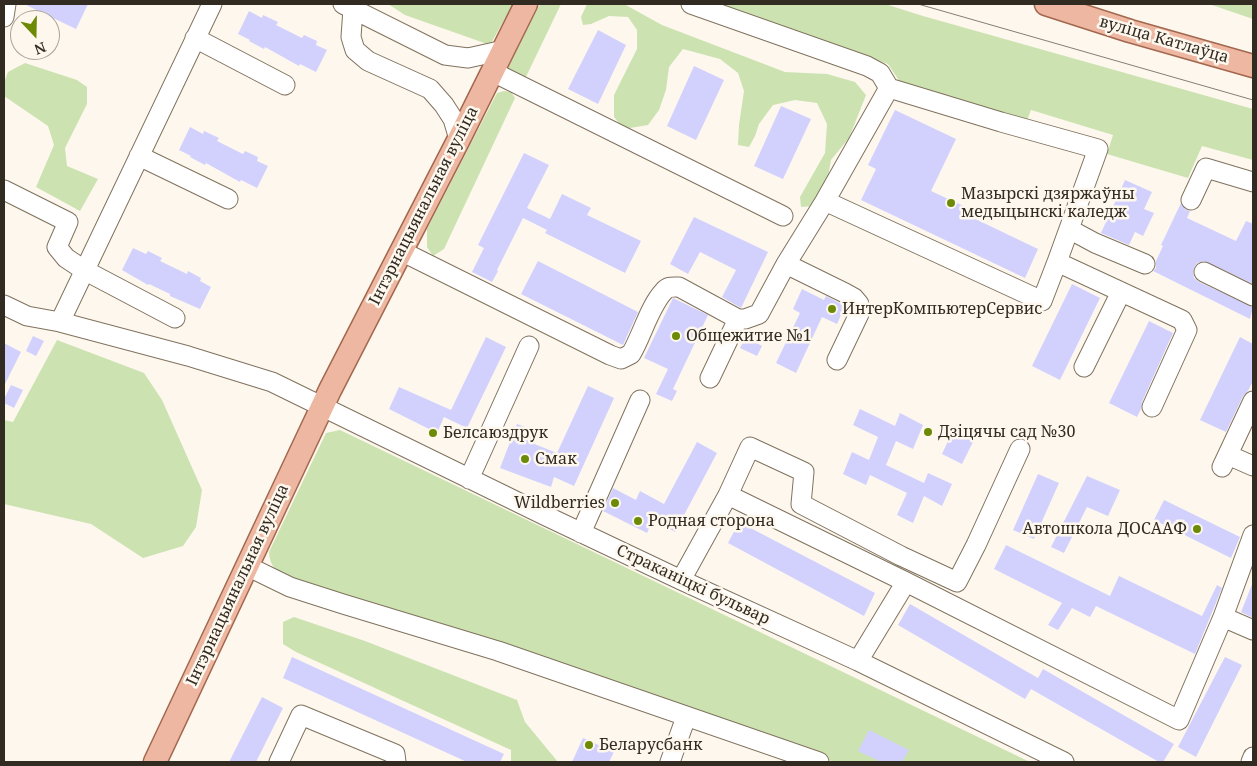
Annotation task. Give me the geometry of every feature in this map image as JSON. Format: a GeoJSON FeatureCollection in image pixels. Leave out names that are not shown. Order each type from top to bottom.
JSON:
{"type":"FeatureCollection","features":[{"type":"Feature","properties":{"kind":"main road","name":"Інтэрнацыянальная вуліца"},"geometry":{"type":"LineString","coordinates":[[155,762],[322,407],[526,4]]}},
{"type":"Feature","properties":{"kind":"main road","name":"вуліца Катлаўца"},"geometry":{"type":"LineString","coordinates":[[1046,4],[1130,31],[1253,66]]}},
{"type":"Feature","properties":{"kind":"street"},"geometry":{"type":"LineString","coordinates":[[4,17],[6,4]]}},
{"type":"Feature","properties":{"kind":"street"},"geometry":{"type":"LineString","coordinates":[[60,322],[212,4]]}},
{"type":"Feature","properties":{"kind":"street"},"geometry":{"type":"LineString","coordinates":[[691,4],[867,66],[880,73],[889,88],[1000,122],[1098,148],[1042,300],[825,201]]}},
{"type":"Feature","properties":{"kind":"street"},"geometry":{"type":"LineString","coordinates":[[348,6],[445,55],[468,58],[504,50]]}},
{"type":"Feature","properties":{"kind":"street"},"geometry":{"type":"LineString","coordinates":[[348,6],[351,37],[355,50],[368,61],[430,89],[444,104],[453,120],[459,138]]}},
{"type":"Feature","properties":{"kind":"street"},"geometry":{"type":"LineString","coordinates":[[195,38],[285,85]]}},
{"type":"Feature","properties":{"kind":"street"},"geometry":{"type":"LineString","coordinates":[[492,72],[783,216]]}},
{"type":"Feature","properties":{"kind":"street"},"geometry":{"type":"LineString","coordinates":[[401,251],[621,359],[631,354],[653,308],[664,291],[670,287],[678,287],[738,319],[746,319],[758,314],[889,88]]}},
{"type":"Feature","properties":{"kind":"street"},"geometry":{"type":"LineString","coordinates":[[139,156],[228,198]]}},
{"type":"Feature","properties":{"kind":"street"},"geometry":{"type":"LineString","coordinates":[[1191,200],[1206,168],[1253,182]]}},
{"type":"Feature","properties":{"kind":"street"},"geometry":{"type":"LineString","coordinates":[[4,190],[68,222],[57,247],[66,258],[84,270],[175,318]]}},
{"type":"Feature","properties":{"kind":"street"},"geometry":{"type":"LineString","coordinates":[[1069,229],[1095,243],[1145,264]]}},
{"type":"Feature","properties":{"kind":"street"},"geometry":{"type":"LineString","coordinates":[[1057,262],[1182,320],[1187,330],[1152,407]]}},
{"type":"Feature","properties":{"kind":"street"},"geometry":{"type":"LineString","coordinates":[[786,264],[846,293],[859,304],[859,314],[836,360]]}},
{"type":"Feature","properties":{"kind":"street"},"geometry":{"type":"LineString","coordinates":[[1204,272],[1253,296]]}},
{"type":"Feature","properties":{"kind":"street"},"geometry":{"type":"LineString","coordinates":[[1084,367],[1121,292]]}},
{"type":"Feature","properties":{"kind":"street"},"geometry":{"type":"LineString","coordinates":[[4,305],[27,316],[60,322],[188,356],[272,382],[322,407]]}},
{"type":"Feature","properties":{"kind":"street"},"geometry":{"type":"LineString","coordinates":[[710,378],[738,319]]}},
{"type":"Feature","properties":{"kind":"street"},"geometry":{"type":"LineString","coordinates":[[469,479],[529,346]]}},
{"type":"Feature","properties":{"kind":"street"},"geometry":{"type":"LineString","coordinates":[[581,533],[640,400]]}},
{"type":"Feature","properties":{"kind":"street"},"geometry":{"type":"LineString","coordinates":[[1253,401],[1225,461],[1253,466]]}},
{"type":"Feature","properties":{"kind":"street","name":"Страканіцкі бульвар"},"geometry":{"type":"LineString","coordinates":[[322,407],[680,580],[858,661],[1064,762]]}},
{"type":"Feature","properties":{"kind":"street"},"geometry":{"type":"LineString","coordinates":[[680,580],[728,495],[750,447],[804,472],[801,504],[901,556],[957,582],[1020,448]]}},
{"type":"Feature","properties":{"kind":"street"},"geometry":{"type":"LineString","coordinates":[[728,495],[906,582],[1179,720],[1223,617],[1253,535]]}},
{"type":"Feature","properties":{"kind":"street"},"geometry":{"type":"LineString","coordinates":[[247,566],[290,587],[498,651],[819,762]]}},
{"type":"Feature","properties":{"kind":"street"},"geometry":{"type":"LineString","coordinates":[[858,661],[906,582]]}},
{"type":"Feature","properties":{"kind":"street"},"geometry":{"type":"LineString","coordinates":[[1223,617],[1253,630]]}},
{"type":"Feature","properties":{"kind":"street"},"geometry":{"type":"LineString","coordinates":[[279,762],[301,715],[395,754],[396,762]]}},
{"type":"Feature","properties":{"kind":"street"},"geometry":{"type":"LineString","coordinates":[[670,762],[686,717]]}},
{"type":"Feature","properties":{"kind":"street"},"geometry":{"type":"LineString","coordinates":[[1251,762],[1253,757]]}},
{"type":"Feature","properties":{"kind":"green space"},"geometry":{"type":"Polygon","coordinates":[[[388,4],[513,4],[490,45],[405,15],[388,4]]]}},
{"type":"Feature","properties":{"kind":"green space"},"geometry":{"type":"Polygon","coordinates":[[[540,4],[561,4],[524,81],[512,79],[508,68],[540,4]]]}},
{"type":"Feature","properties":{"kind":"green space"},"geometry":{"type":"Polygon","coordinates":[[[587,4],[624,4],[662,25],[785,72],[827,74],[855,82],[866,95],[849,138],[831,160],[828,177],[814,206],[801,207],[800,197],[825,153],[827,124],[817,103],[795,100],[773,105],[759,124],[749,147],[738,145],[744,91],[738,73],[720,59],[683,49],[669,67],[666,90],[659,110],[648,125],[624,129],[614,117],[614,95],[637,49],[637,30],[628,17],[609,16],[591,24],[583,25],[581,17],[587,4]]]}},
{"type":"Feature","properties":{"kind":"green space"},"geometry":{"type":"Polygon","coordinates":[[[717,4],[885,4],[1253,109],[1253,160],[1202,146],[1188,178],[1107,154],[1113,135],[1031,110],[1026,123],[900,82],[888,64],[717,4]]]}},
{"type":"Feature","properties":{"kind":"green space"},"geometry":{"type":"Polygon","coordinates":[[[1209,4],[1253,4],[1253,19],[1209,4]]]}},
{"type":"Feature","properties":{"kind":"green space"},"geometry":{"type":"Polygon","coordinates":[[[25,63],[77,80],[87,87],[87,104],[65,148],[67,166],[98,179],[80,211],[36,187],[54,145],[48,126],[4,96],[4,83],[8,72],[25,63]]]}},
{"type":"Feature","properties":{"kind":"green space"},"geometry":{"type":"Polygon","coordinates":[[[511,92],[515,98],[444,249],[433,256],[427,247],[427,229],[497,93],[511,92]]]}},
{"type":"Feature","properties":{"kind":"green space"},"geometry":{"type":"Polygon","coordinates":[[[57,340],[144,373],[162,400],[202,490],[196,527],[183,546],[143,558],[91,524],[4,504],[4,420],[13,422],[57,340]]]}},
{"type":"Feature","properties":{"kind":"green space"},"geometry":{"type":"Polygon","coordinates":[[[340,430],[1030,762],[834,762],[808,751],[283,576],[277,571],[270,560],[269,552],[326,433],[340,430]]]}},
{"type":"Feature","properties":{"kind":"green space"},"geometry":{"type":"Polygon","coordinates":[[[294,617],[365,641],[517,700],[525,722],[558,762],[511,762],[511,750],[296,652],[283,644],[283,622],[294,617]]]}},
{"type":"Feature","properties":{"kind":"building"},"geometry":{"type":"Polygon","coordinates":[[[24,4],[88,4],[76,29],[60,21],[60,10],[36,10],[24,4]]]}},
{"type":"Feature","properties":{"kind":"building"},"geometry":{"type":"Polygon","coordinates":[[[249,11],[262,18],[263,15],[278,22],[276,25],[302,38],[304,35],[317,41],[316,45],[327,50],[316,72],[300,64],[299,66],[265,47],[264,49],[238,34],[249,11]]]}},
{"type":"Feature","properties":{"kind":"building"},"geometry":{"type":"Polygon","coordinates":[[[598,30],[626,45],[598,104],[568,89],[598,30]]]}},
{"type":"Feature","properties":{"kind":"building"},"geometry":{"type":"Polygon","coordinates":[[[694,66],[724,80],[696,140],[667,126],[694,66]]]}},
{"type":"Feature","properties":{"kind":"building"},"geometry":{"type":"Polygon","coordinates":[[[781,106],[811,119],[783,179],[754,166],[781,106]]]}},
{"type":"Feature","properties":{"kind":"building"},"geometry":{"type":"Polygon","coordinates":[[[895,110],[956,139],[931,191],[970,209],[967,215],[1038,249],[1025,278],[861,200],[876,169],[868,165],[895,110]]]}},
{"type":"Feature","properties":{"kind":"building"},"geometry":{"type":"Polygon","coordinates":[[[190,127],[203,134],[204,131],[219,138],[217,141],[243,154],[245,151],[258,157],[257,161],[268,166],[257,188],[241,180],[240,182],[206,163],[205,165],[179,150],[190,127]]]}},
{"type":"Feature","properties":{"kind":"building"},"geometry":{"type":"Polygon","coordinates":[[[524,153],[549,165],[527,208],[550,219],[562,194],[591,208],[587,215],[641,241],[625,273],[545,233],[547,230],[523,218],[492,282],[472,272],[484,248],[478,245],[524,153]]]}},
{"type":"Feature","properties":{"kind":"building"},"geometry":{"type":"Polygon","coordinates":[[[1125,180],[1152,192],[1144,209],[1154,213],[1143,236],[1135,232],[1129,245],[1101,233],[1125,180]]]}},
{"type":"Feature","properties":{"kind":"building"},"geometry":{"type":"Polygon","coordinates":[[[1181,203],[1186,210],[1190,211],[1187,218],[1236,241],[1246,221],[1253,224],[1253,284],[1204,261],[1197,263],[1193,272],[1194,278],[1199,282],[1253,307],[1250,319],[1153,271],[1156,268],[1156,261],[1163,246],[1161,245],[1181,203]]]}},
{"type":"Feature","properties":{"kind":"building"},"geometry":{"type":"Polygon","coordinates":[[[694,217],[768,252],[741,308],[722,297],[736,270],[700,252],[688,274],[670,264],[694,217]]]}},
{"type":"Feature","properties":{"kind":"building"},"geometry":{"type":"Polygon","coordinates":[[[133,248],[146,254],[148,251],[162,258],[160,261],[187,274],[188,271],[201,278],[200,281],[211,287],[200,309],[148,285],[122,270],[133,248]]]}},
{"type":"Feature","properties":{"kind":"building"},"geometry":{"type":"Polygon","coordinates":[[[538,261],[638,312],[623,345],[521,294],[538,261]]]}},
{"type":"Feature","properties":{"kind":"building"},"geometry":{"type":"Polygon","coordinates":[[[1072,284],[1100,298],[1060,380],[1032,366],[1072,284]]]}},
{"type":"Feature","properties":{"kind":"building"},"geometry":{"type":"Polygon","coordinates":[[[802,289],[824,300],[826,296],[845,306],[837,324],[822,317],[796,373],[776,363],[800,313],[793,309],[802,289]]]}},
{"type":"Feature","properties":{"kind":"building","name":"Общежитие №1"},"geometry":{"type":"Polygon","coordinates":[[[673,298],[708,315],[673,389],[677,391],[672,401],[656,394],[668,369],[644,358],[673,298]]]}},
{"type":"Feature","properties":{"kind":"building"},"geometry":{"type":"Polygon","coordinates":[[[1149,321],[1173,333],[1137,417],[1109,403],[1149,321]]]}},
{"type":"Feature","properties":{"kind":"building"},"geometry":{"type":"Polygon","coordinates":[[[33,336],[44,341],[36,356],[26,351],[33,336]]]}},
{"type":"Feature","properties":{"kind":"building"},"geometry":{"type":"Polygon","coordinates":[[[486,337],[506,347],[467,428],[444,417],[437,433],[389,409],[399,387],[451,410],[486,337]]]}},
{"type":"Feature","properties":{"kind":"building"},"geometry":{"type":"Polygon","coordinates":[[[746,337],[762,346],[757,356],[740,348],[746,337]]]}},
{"type":"Feature","properties":{"kind":"building"},"geometry":{"type":"Polygon","coordinates":[[[1240,337],[1253,344],[1253,381],[1243,396],[1226,432],[1200,420],[1240,337]]]}},
{"type":"Feature","properties":{"kind":"building"},"geometry":{"type":"Polygon","coordinates":[[[4,343],[21,352],[4,386],[4,343]]]}},
{"type":"Feature","properties":{"kind":"building"},"geometry":{"type":"Polygon","coordinates":[[[11,385],[23,390],[14,408],[4,403],[11,385]]]}},
{"type":"Feature","properties":{"kind":"building"},"geometry":{"type":"Polygon","coordinates":[[[588,386],[614,398],[574,486],[554,477],[551,487],[500,468],[517,424],[536,431],[532,443],[557,453],[588,386]]]}},
{"type":"Feature","properties":{"kind":"building"},"geometry":{"type":"Polygon","coordinates":[[[860,409],[895,426],[900,413],[923,425],[913,449],[896,441],[886,465],[924,483],[928,473],[952,484],[942,506],[924,496],[913,523],[897,515],[907,493],[870,475],[866,485],[843,474],[852,452],[869,460],[878,437],[853,425],[860,409]]]}},
{"type":"Feature","properties":{"kind":"building"},"geometry":{"type":"Polygon","coordinates":[[[955,426],[976,436],[962,464],[942,454],[955,426]]]}},
{"type":"Feature","properties":{"kind":"building"},"geometry":{"type":"Polygon","coordinates":[[[697,442],[717,453],[675,532],[653,520],[647,533],[603,511],[613,488],[636,500],[640,491],[664,504],[697,442]]]}},
{"type":"Feature","properties":{"kind":"building"},"geometry":{"type":"Polygon","coordinates":[[[1038,474],[1059,483],[1034,539],[1013,530],[1038,474]]]}},
{"type":"Feature","properties":{"kind":"building"},"geometry":{"type":"Polygon","coordinates":[[[1087,476],[1120,490],[1108,516],[1087,507],[1064,553],[1051,547],[1087,476]]]}},
{"type":"Feature","properties":{"kind":"building","name":"Автошкола ДОСААФ"},"geometry":{"type":"Polygon","coordinates":[[[1164,500],[1240,537],[1231,558],[1154,520],[1164,500]]]}},
{"type":"Feature","properties":{"kind":"building"},"geometry":{"type":"Polygon","coordinates":[[[739,522],[875,593],[864,616],[728,543],[739,522]]]}},
{"type":"Feature","properties":{"kind":"building"},"geometry":{"type":"Polygon","coordinates":[[[1006,545],[1110,596],[1119,576],[1202,616],[1217,585],[1222,588],[1195,654],[1096,606],[1090,617],[1072,608],[1058,630],[1048,625],[1062,603],[994,569],[1006,545]]]}},
{"type":"Feature","properties":{"kind":"building"},"geometry":{"type":"Polygon","coordinates":[[[1253,582],[1253,618],[1241,612],[1253,582]]]}},
{"type":"Feature","properties":{"kind":"building"},"geometry":{"type":"Polygon","coordinates":[[[910,604],[1038,678],[1043,669],[1174,744],[1163,762],[1159,762],[1031,689],[1025,699],[898,625],[910,604]]]}},
{"type":"Feature","properties":{"kind":"building"},"geometry":{"type":"Polygon","coordinates":[[[292,657],[504,754],[500,762],[467,762],[283,678],[292,657]]]}},
{"type":"Feature","properties":{"kind":"building"},"geometry":{"type":"Polygon","coordinates":[[[1225,657],[1242,665],[1196,757],[1178,747],[1225,657]]]}},
{"type":"Feature","properties":{"kind":"building"},"geometry":{"type":"Polygon","coordinates":[[[262,697],[283,708],[256,762],[229,762],[262,697]]]}},
{"type":"Feature","properties":{"kind":"building"},"geometry":{"type":"Polygon","coordinates":[[[869,730],[909,750],[902,762],[881,762],[858,751],[869,730]]]}},
{"type":"Feature","properties":{"kind":"building","name":"Беларусбанк"},"geometry":{"type":"Polygon","coordinates":[[[583,738],[614,752],[609,762],[572,762],[583,738]]]}},
{"type":"Feature","properties":{"kind":"tram line"},"geometry":{"type":"LineString","coordinates":[[918,4],[1253,100]]}},
{"type":"Feature","properties":{"kind":"place","name":"Мазырскі дзяржаўны медыцынскі каледж"},"geometry":{"type":"Point","coordinates":[951,203]}},
{"type":"Feature","properties":{"kind":"place","name":"ИнтерКомпьютерСервис"},"geometry":{"type":"Point","coordinates":[832,309]}},
{"type":"Feature","properties":{"kind":"place","name":"Общежитие №1"},"geometry":{"type":"Point","coordinates":[676,336]}},
{"type":"Feature","properties":{"kind":"place","name":"Дзіцячы сад №30"},"geometry":{"type":"Point","coordinates":[928,432]}},
{"type":"Feature","properties":{"kind":"place","name":"Белсаюздрук"},"geometry":{"type":"Point","coordinates":[433,433]}},
{"type":"Feature","properties":{"kind":"place","name":"Смак"},"geometry":{"type":"Point","coordinates":[525,459]}},
{"type":"Feature","properties":{"kind":"place","name":"Wildberries"},"geometry":{"type":"Point","coordinates":[615,503]}},
{"type":"Feature","properties":{"kind":"place","name":"Родная сторона"},"geometry":{"type":"Point","coordinates":[638,521]}},
{"type":"Feature","properties":{"kind":"place","name":"Автошкола ДОСААФ"},"geometry":{"type":"Point","coordinates":[1197,529]}},
{"type":"Feature","properties":{"kind":"place","name":"Беларусбанк"},"geometry":{"type":"Point","coordinates":[589,745]}}]}
